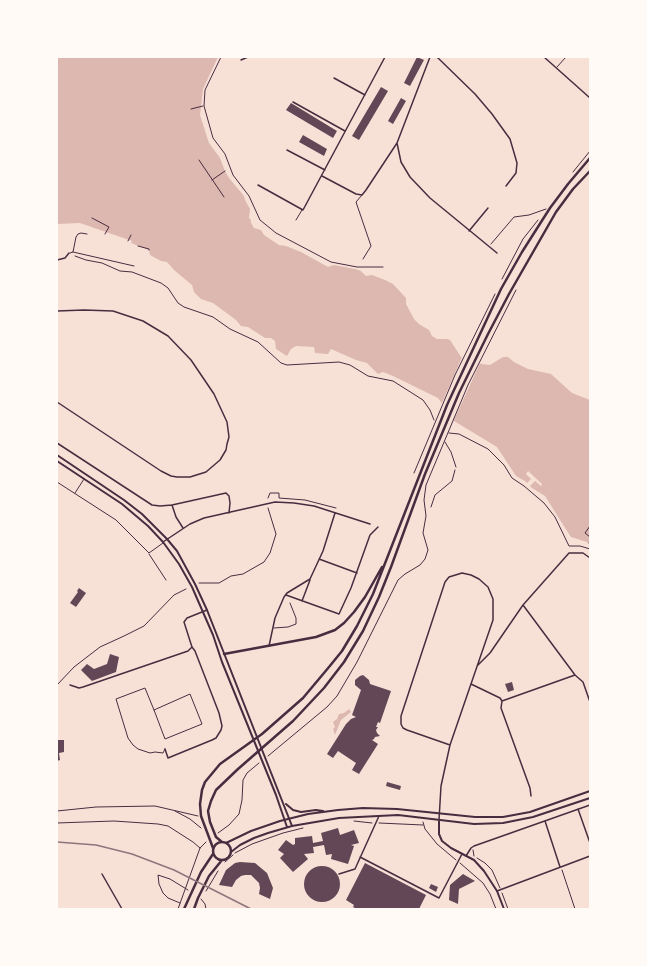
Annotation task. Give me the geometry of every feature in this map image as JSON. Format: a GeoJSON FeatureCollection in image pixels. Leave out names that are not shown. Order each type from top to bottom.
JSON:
{"type":"FeatureCollection","features":[{"type":"Feature","properties":{"kind":"main road"},"geometry":{"type":"LineString","coordinates":[[213,848],[216,843],[222,842],[226,843],[230,847],[231,852],[228,858],[222,860],[216,859],[213,854],[213,848],[201,816],[200,804],[205,782],[220,764],[262,734],[302,698],[317,683],[342,651],[357,626],[373,594],[447,405],[501,289],[550,208],[590,158]]}},
{"type":"Feature","properties":{"kind":"main road"},"geometry":{"type":"LineString","coordinates":[[222,842],[216,837],[210,822],[208,811],[216,790],[293,720],[324,688],[344,662],[362,631],[386,579],[425,474],[460,393],[509,294],[556,212],[590,171]]}},
{"type":"Feature","properties":{"kind":"main road"},"geometry":{"type":"LineString","coordinates":[[224,654],[316,637],[335,630],[349,618],[365,597],[388,556]]}},
{"type":"Feature","properties":{"kind":"main road"},"geometry":{"type":"LineString","coordinates":[[184,909],[201,872],[213,854]]}},
{"type":"Feature","properties":{"kind":"main road"},"geometry":{"type":"LineString","coordinates":[[194,909],[209,876],[222,860]]}},
{"type":"Feature","properties":{"kind":"street"},"geometry":{"type":"LineString","coordinates":[[241,60],[248,57]]}},
{"type":"Feature","properties":{"kind":"street"},"geometry":{"type":"LineString","coordinates":[[258,185],[303,210],[385,57]]}},
{"type":"Feature","properties":{"kind":"street"},"geometry":{"type":"LineString","coordinates":[[322,176],[356,194],[362,195],[397,143],[430,57]]}},
{"type":"Feature","properties":{"kind":"street"},"geometry":{"type":"LineString","coordinates":[[437,57],[475,94],[493,115],[510,139],[517,163],[516,173],[506,186]]}},
{"type":"Feature","properties":{"kind":"street"},"geometry":{"type":"LineString","coordinates":[[544,57],[590,98]]}},
{"type":"Feature","properties":{"kind":"street"},"geometry":{"type":"LineString","coordinates":[[334,78],[365,95]]}},
{"type":"Feature","properties":{"kind":"street"},"geometry":{"type":"LineString","coordinates":[[293,102],[345,132]]}},
{"type":"Feature","properties":{"kind":"street"},"geometry":{"type":"LineString","coordinates":[[397,143],[401,162],[410,177],[438,206],[497,253]]}},
{"type":"Feature","properties":{"kind":"street"},"geometry":{"type":"LineString","coordinates":[[287,150],[325,170]]}},
{"type":"Feature","properties":{"kind":"street"},"geometry":{"type":"LineString","coordinates":[[469,231],[488,208]]}},
{"type":"Feature","properties":{"kind":"street"},"geometry":{"type":"LineString","coordinates":[[57,260],[65,258],[69,253]]}},
{"type":"Feature","properties":{"kind":"street"},"geometry":{"type":"LineString","coordinates":[[57,311],[113,311],[143,321],[168,336],[191,360],[205,380],[222,411],[226,422],[228,437],[227,444],[223,455],[211,468],[196,476],[177,477],[161,471],[57,402]]}},
{"type":"Feature","properties":{"kind":"street"},"geometry":{"type":"LineString","coordinates":[[57,443],[152,505],[172,505],[226,493],[229,496],[229,513]]}},
{"type":"Feature","properties":{"kind":"street"},"geometry":{"type":"LineString","coordinates":[[57,455],[130,504],[152,523],[167,539],[184,563],[207,610],[292,826]]}},
{"type":"Feature","properties":{"kind":"street"},"geometry":{"type":"LineString","coordinates":[[57,461],[122,504],[148,526],[163,542],[179,564],[203,611],[287,827]]}},
{"type":"Feature","properties":{"kind":"street"},"geometry":{"type":"LineString","coordinates":[[163,542],[184,528],[204,518],[276,502],[314,506],[370,524]]}},
{"type":"Feature","properties":{"kind":"street"},"geometry":{"type":"LineString","coordinates":[[172,505],[176,517],[184,528]]}},
{"type":"Feature","properties":{"kind":"street"},"geometry":{"type":"LineString","coordinates":[[302,601],[324,547],[335,513]]}},
{"type":"Feature","properties":{"kind":"street"},"geometry":{"type":"LineString","coordinates":[[286,595],[339,614],[357,572],[370,535],[378,526]]}},
{"type":"Feature","properties":{"kind":"street"},"geometry":{"type":"LineString","coordinates":[[477,666],[490,653],[523,605],[569,553],[583,553],[590,558]]}},
{"type":"Feature","properties":{"kind":"street"},"geometry":{"type":"LineString","coordinates":[[319,559],[357,572]]}},
{"type":"Feature","properties":{"kind":"street"},"geometry":{"type":"LineString","coordinates":[[450,744],[407,730],[404,728],[400,720],[443,586],[449,577],[462,573],[479,578],[488,587],[493,598],[493,620],[450,744],[441,786],[439,834],[442,841],[448,846],[474,860],[484,871],[497,891],[504,909]]}},
{"type":"Feature","properties":{"kind":"street"},"geometry":{"type":"LineString","coordinates":[[269,646],[279,607],[286,595],[310,579]]}},
{"type":"Feature","properties":{"kind":"street"},"geometry":{"type":"LineString","coordinates":[[523,605],[575,675],[582,682],[590,702]]}},
{"type":"Feature","properties":{"kind":"street"},"geometry":{"type":"LineString","coordinates":[[165,749],[168,758],[216,738],[221,730],[222,726],[219,714],[184,622],[187,618],[207,610]]}},
{"type":"Feature","properties":{"kind":"street"},"geometry":{"type":"LineString","coordinates":[[70,685],[79,688],[83,687],[188,651],[192,646]]}},
{"type":"Feature","properties":{"kind":"street"},"geometry":{"type":"LineString","coordinates":[[502,701],[575,675]]}},
{"type":"Feature","properties":{"kind":"street"},"geometry":{"type":"LineString","coordinates":[[471,684],[500,698],[502,701]]}},
{"type":"Feature","properties":{"kind":"street"},"geometry":{"type":"LineString","coordinates":[[502,701],[501,708],[530,788],[531,796]]}},
{"type":"Feature","properties":{"kind":"street"},"geometry":{"type":"LineString","coordinates":[[226,843],[251,831],[285,820],[324,812],[363,808],[397,809],[489,818],[516,816],[590,791]]}},
{"type":"Feature","properties":{"kind":"street"},"geometry":{"type":"LineString","coordinates":[[231,852],[240,844],[287,827],[339,818],[398,816],[474,824],[503,823],[533,817],[590,798]]}},
{"type":"Feature","properties":{"kind":"street"},"geometry":{"type":"LineString","coordinates":[[284,803],[293,810],[300,812],[316,810],[324,812]]}},
{"type":"Feature","properties":{"kind":"street"},"geometry":{"type":"LineString","coordinates":[[466,856],[471,848],[590,805]]}},
{"type":"Feature","properties":{"kind":"street"},"geometry":{"type":"LineString","coordinates":[[578,809],[590,843]]}},
{"type":"Feature","properties":{"kind":"street"},"geometry":{"type":"LineString","coordinates":[[340,874],[355,869],[379,816]]}},
{"type":"Feature","properties":{"kind":"street"},"geometry":{"type":"LineString","coordinates":[[545,820],[561,866]]}},
{"type":"Feature","properties":{"kind":"street"},"geometry":{"type":"LineString","coordinates":[[360,857],[439,898],[462,854]]}},
{"type":"Feature","properties":{"kind":"street"},"geometry":{"type":"LineString","coordinates":[[497,891],[590,856]]}},
{"type":"Feature","properties":{"kind":"street"},"geometry":{"type":"LineString","coordinates":[[102,874],[122,909]]}},
{"type":"Feature","properties":{"kind":"lane"},"geometry":{"type":"LineString","coordinates":[[556,68],[566,57]]}},
{"type":"Feature","properties":{"kind":"lane"},"geometry":{"type":"LineString","coordinates":[[362,195],[356,202],[371,246],[363,259]]}},
{"type":"Feature","properties":{"kind":"lane"},"geometry":{"type":"LineString","coordinates":[[296,220],[303,210]]}},
{"type":"Feature","properties":{"kind":"lane"},"geometry":{"type":"LineString","coordinates":[[73,252],[78,234],[87,234]]}},
{"type":"Feature","properties":{"kind":"lane"},"geometry":{"type":"LineString","coordinates":[[69,253],[73,252],[134,266]]}},
{"type":"Feature","properties":{"kind":"lane"},"geometry":{"type":"LineString","coordinates":[[432,507],[435,495],[452,481],[455,470]]}},
{"type":"Feature","properties":{"kind":"lane"},"geometry":{"type":"LineString","coordinates":[[74,494],[84,478]]}},
{"type":"Feature","properties":{"kind":"lane"},"geometry":{"type":"LineString","coordinates":[[57,482],[116,520],[149,553],[166,580]]}},
{"type":"Feature","properties":{"kind":"lane"},"geometry":{"type":"LineString","coordinates":[[149,553],[163,542]]}},
{"type":"Feature","properties":{"kind":"lane"},"geometry":{"type":"LineString","coordinates":[[273,628],[281,628],[296,624],[296,618],[290,603]]}},
{"type":"Feature","properties":{"kind":"lane"},"geometry":{"type":"LineString","coordinates":[[154,710],[190,694],[202,724],[165,739],[145,688],[116,699],[128,738],[133,745],[138,749],[150,753],[162,753],[165,749]]}},
{"type":"Feature","properties":{"kind":"lane"},"geometry":{"type":"LineString","coordinates":[[57,811],[96,807],[155,806],[198,816]]}},
{"type":"Feature","properties":{"kind":"lane"},"geometry":{"type":"LineString","coordinates":[[173,810],[190,819],[200,828]]}},
{"type":"Feature","properties":{"kind":"path"},"geometry":{"type":"LineString","coordinates":[[191,109],[204,106]]}},
{"type":"Feature","properties":{"kind":"path"},"geometry":{"type":"LineString","coordinates":[[199,160],[224,197]]}},
{"type":"Feature","properties":{"kind":"path"},"geometry":{"type":"LineString","coordinates":[[212,180],[225,171]]}},
{"type":"Feature","properties":{"kind":"path"},"geometry":{"type":"LineString","coordinates":[[489,246],[514,217],[529,215],[547,208]]}},
{"type":"Feature","properties":{"kind":"path"},"geometry":{"type":"LineString","coordinates":[[92,218],[109,227],[105,234]]}},
{"type":"Feature","properties":{"kind":"path"},"geometry":{"type":"LineString","coordinates":[[128,241],[131,235]]}},
{"type":"Feature","properties":{"kind":"path"},"geometry":{"type":"LineString","coordinates":[[138,246],[149,250]]}},
{"type":"Feature","properties":{"kind":"path"},"geometry":{"type":"LineString","coordinates":[[76,257],[102,263],[120,271],[132,272],[161,283],[168,288],[178,303],[184,307],[213,317],[230,329],[258,342],[281,363],[287,365],[321,362],[345,363],[368,376],[393,382],[422,400],[430,410],[434,420]]}},
{"type":"Feature","properties":{"kind":"path"},"geometry":{"type":"LineString","coordinates":[[272,753],[327,707],[337,696],[357,662],[398,580],[426,559],[428,550],[423,533],[426,516],[424,500],[429,476],[468,385],[516,290]]}},
{"type":"Feature","properties":{"kind":"path"},"geometry":{"type":"LineString","coordinates":[[414,473],[454,375],[495,293]]}},
{"type":"Feature","properties":{"kind":"path"},"geometry":{"type":"LineString","coordinates":[[449,433],[459,434],[488,449],[504,465],[512,478],[524,486],[544,504],[555,517],[569,546],[587,547],[590,549]]}},
{"type":"Feature","properties":{"kind":"path"},"geometry":{"type":"LineString","coordinates":[[445,442],[455,461],[455,470]]}},
{"type":"Feature","properties":{"kind":"path"},"geometry":{"type":"LineString","coordinates":[[268,498],[270,493],[279,493],[279,498],[305,500],[336,508]]}},
{"type":"Feature","properties":{"kind":"path"},"geometry":{"type":"LineString","coordinates":[[198,584],[219,583],[231,576],[243,574],[264,562],[270,553],[276,534],[268,508]]}},
{"type":"Feature","properties":{"kind":"path"},"geometry":{"type":"LineString","coordinates":[[590,526],[585,532],[590,537]]}},
{"type":"Feature","properties":{"kind":"path"},"geometry":{"type":"LineString","coordinates":[[57,685],[74,667],[100,647],[144,626],[174,595],[186,589]]}},
{"type":"Feature","properties":{"kind":"path"},"geometry":{"type":"LineString","coordinates":[[218,833],[229,825],[239,814],[242,800],[243,780],[247,773],[253,768]]}},
{"type":"Feature","properties":{"kind":"path"},"geometry":{"type":"LineString","coordinates":[[57,823],[114,821],[158,824],[168,826],[200,848]]}},
{"type":"Feature","properties":{"kind":"path"},"geometry":{"type":"LineString","coordinates":[[354,821],[423,825]]}},
{"type":"Feature","properties":{"kind":"path"},"geometry":{"type":"LineString","coordinates":[[423,822],[423,825],[436,844],[483,883],[490,894],[496,909]]}},
{"type":"Feature","properties":{"kind":"path"},"geometry":{"type":"LineString","coordinates":[[223,865],[234,854],[252,844],[283,832],[306,827]]}},
{"type":"Feature","properties":{"kind":"path"},"geometry":{"type":"LineString","coordinates":[[178,909],[200,848],[207,841]]}},
{"type":"Feature","properties":{"kind":"path"},"geometry":{"type":"LineString","coordinates":[[471,848],[474,856],[485,863],[492,870],[499,882],[508,909]]}},
{"type":"Feature","properties":{"kind":"path"},"geometry":{"type":"LineString","coordinates":[[561,866],[575,909]]}},
{"type":"Feature","properties":{"kind":"path"},"geometry":{"type":"LineString","coordinates":[[206,891],[219,869]]}},
{"type":"Feature","properties":{"kind":"path"},"geometry":{"type":"LineString","coordinates":[[180,903],[168,898],[163,893],[159,884],[158,875],[170,879],[188,890]]}},
{"type":"Feature","properties":{"kind":"path"},"geometry":{"type":"LineString","coordinates":[[200,902],[203,896]]}},
{"type":"Feature","properties":{"kind":"path"},"geometry":{"type":"LineString","coordinates":[[198,898],[205,904],[206,909]]}},
{"type":"Feature","properties":{"kind":"shaded area"},"geometry":{"type":"Polygon","coordinates":[[[57,57],[218,57],[203,89],[200,115],[209,143],[220,158],[229,178],[244,196],[250,209],[249,218],[254,228],[261,230],[264,235],[279,245],[301,252],[328,267],[334,265],[355,269],[361,271],[366,276],[372,275],[393,284],[406,298],[406,304],[414,319],[429,330],[432,336],[437,339],[450,340],[461,357],[490,365],[503,357],[508,357],[514,362],[528,369],[551,374],[572,393],[590,400],[590,543],[571,537],[545,496],[516,476],[497,447],[454,421],[438,398],[383,372],[378,374],[367,363],[331,349],[328,354],[315,353],[314,347],[296,346],[291,349],[287,356],[276,349],[275,341],[271,338],[265,338],[248,327],[241,326],[236,320],[213,303],[201,299],[194,292],[192,285],[167,262],[161,261],[150,255],[149,250],[131,243],[132,241],[80,223],[57,224],[57,57]]]}},
{"type":"Feature","properties":{"kind":"shaded area"},"geometry":{"type":"Polygon","coordinates":[[[349,709],[351,712],[341,720],[335,735],[333,729],[335,727],[333,722],[337,719],[339,714],[344,713],[349,709]]]}},
{"type":"Feature","properties":{"kind":"pier"},"geometry":{"type":"Polygon","coordinates":[[[463,355],[481,361],[453,422],[441,405],[463,355]]]}},
{"type":"Feature","properties":{"kind":"pier"},"geometry":{"type":"Polygon","coordinates":[[[528,471],[542,484],[541,486],[535,481],[529,487],[526,484],[531,479],[526,474],[528,471]]]}},
{"type":"Feature","properties":{"kind":"building"},"geometry":{"type":"Polygon","coordinates":[[[417,57],[424,60],[410,86],[404,83],[417,57]]]}},
{"type":"Feature","properties":{"kind":"building"},"geometry":{"type":"Polygon","coordinates":[[[381,87],[388,91],[359,140],[352,136],[381,87]]]}},
{"type":"Feature","properties":{"kind":"building"},"geometry":{"type":"Polygon","coordinates":[[[401,98],[406,101],[393,124],[388,121],[401,98]]]}},
{"type":"Feature","properties":{"kind":"building"},"geometry":{"type":"Polygon","coordinates":[[[291,103],[337,131],[333,138],[286,110],[291,103]]]}},
{"type":"Feature","properties":{"kind":"building"},"geometry":{"type":"Polygon","coordinates":[[[303,135],[327,149],[324,156],[299,142],[303,135]]]}},
{"type":"Feature","properties":{"kind":"building"},"geometry":{"type":"Polygon","coordinates":[[[79,588],[86,593],[76,607],[70,603],[78,592],[77,591],[79,588]]]}},
{"type":"Feature","properties":{"kind":"building"},"geometry":{"type":"Polygon","coordinates":[[[110,654],[119,657],[116,672],[92,681],[81,670],[87,664],[94,669],[107,664],[110,654]]]}},
{"type":"Feature","properties":{"kind":"building"},"geometry":{"type":"Polygon","coordinates":[[[363,675],[369,680],[370,684],[391,691],[380,723],[378,722],[376,727],[378,727],[376,730],[380,736],[375,737],[372,740],[378,744],[359,774],[352,770],[356,763],[338,751],[333,758],[327,754],[346,724],[351,719],[356,717],[352,715],[361,690],[355,685],[355,680],[363,675]]]}},
{"type":"Feature","properties":{"kind":"building"},"geometry":{"type":"Polygon","coordinates":[[[512,682],[514,690],[508,692],[505,684],[512,682]]]}},
{"type":"Feature","properties":{"kind":"building"},"geometry":{"type":"Polygon","coordinates":[[[57,740],[64,740],[64,752],[59,753],[60,760],[57,761],[57,740]]]}},
{"type":"Feature","properties":{"kind":"building"},"geometry":{"type":"Polygon","coordinates":[[[387,782],[401,786],[400,790],[386,786],[387,782]]]}},
{"type":"Feature","properties":{"kind":"building"},"geometry":{"type":"Polygon","coordinates":[[[338,828],[340,835],[354,830],[359,843],[351,845],[354,846],[348,864],[331,859],[332,854],[326,855],[324,845],[313,847],[314,853],[304,854],[308,859],[293,872],[280,858],[284,854],[278,850],[286,840],[293,845],[295,844],[295,838],[312,836],[313,843],[323,841],[321,833],[338,828]]]}},
{"type":"Feature","properties":{"kind":"building"},"geometry":{"type":"Polygon","coordinates":[[[235,863],[255,863],[267,873],[273,888],[270,899],[259,894],[259,883],[251,875],[241,876],[236,880],[232,887],[219,885],[226,870],[235,863]]]}},
{"type":"Feature","properties":{"kind":"building"},"geometry":{"type":"Polygon","coordinates":[[[365,863],[426,895],[419,909],[357,909],[353,907],[354,905],[346,900],[365,863]]]}},
{"type":"Feature","properties":{"kind":"building"},"geometry":{"type":"Polygon","coordinates":[[[326,866],[335,871],[339,877],[339,891],[335,897],[326,902],[318,902],[309,897],[305,891],[304,880],[309,871],[315,867],[326,866]]]}},
{"type":"Feature","properties":{"kind":"building"},"geometry":{"type":"Polygon","coordinates":[[[463,874],[475,881],[459,889],[458,904],[449,900],[450,885],[463,874]]]}},
{"type":"Feature","properties":{"kind":"building"},"geometry":{"type":"Polygon","coordinates":[[[431,884],[438,887],[436,892],[429,888],[431,884]]]}},
{"type":"Feature","properties":{"kind":"railway"},"geometry":{"type":"LineString","coordinates":[[57,842],[96,845],[132,854],[174,870],[251,909]]}}]}
